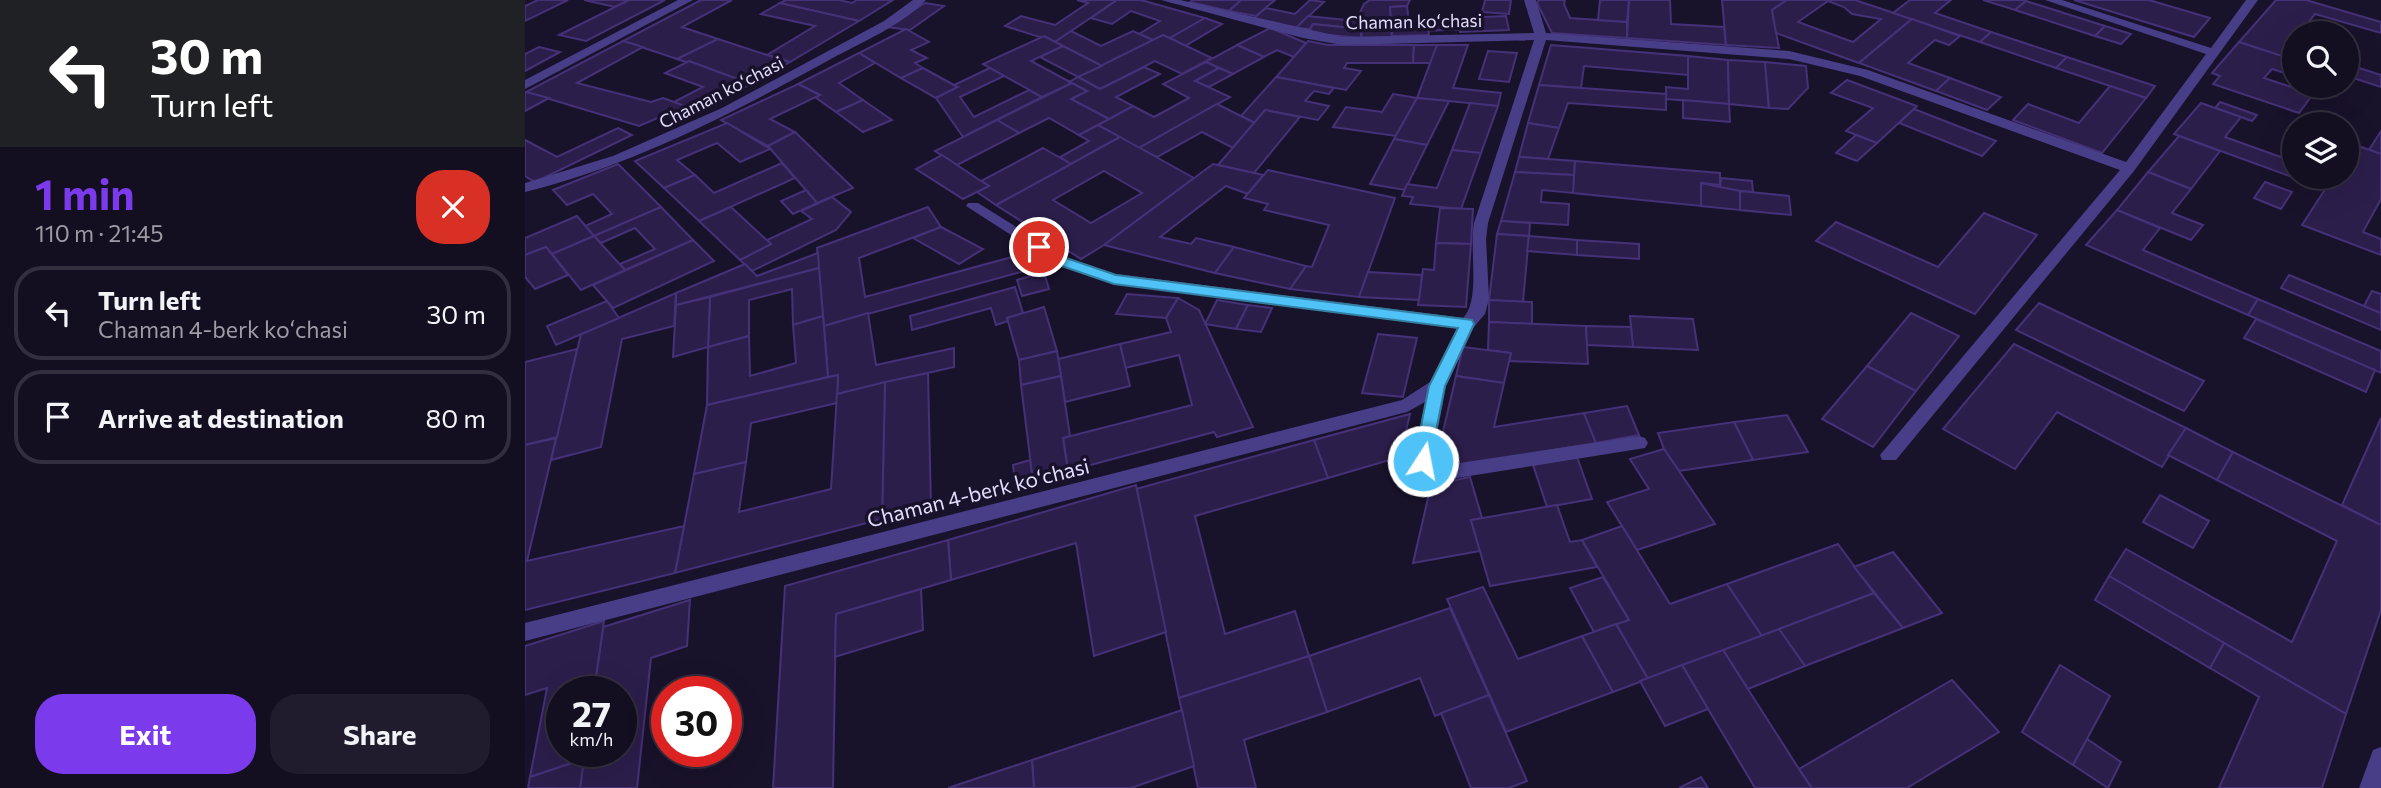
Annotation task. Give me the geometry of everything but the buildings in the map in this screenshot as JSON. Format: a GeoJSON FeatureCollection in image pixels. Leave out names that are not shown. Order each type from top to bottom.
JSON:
{"type":"FeatureCollection","features":[{"type":"Feature","properties":{"kind":"street"},"geometry":{"type":"LineString","coordinates":[[525,85],[687,0]]}},
{"type":"Feature","properties":{"kind":"street","name":"Chaman koʻchasi"},"geometry":{"type":"LineString","coordinates":[[525,188],[618,159],[727,111],[888,23],[920,0]]}},
{"type":"Feature","properties":{"kind":"street","name":"Chaman koʻchasi"},"geometry":{"type":"LineString","coordinates":[[1167,0],[1342,41],[1541,36],[1789,55],[1827,62],[2129,168]]}},
{"type":"Feature","properties":{"kind":"street"},"geometry":{"type":"LineString","coordinates":[[1530,0],[1541,36],[1481,223],[1478,239],[1481,299],[1477,314],[1467,324],[1437,386],[1423,461],[1426,468],[1439,474],[1639,443]]}},
{"type":"Feature","properties":{"kind":"street"},"geometry":{"type":"LineString","coordinates":[[2051,0],[2214,53]]}},
{"type":"Feature","properties":{"kind":"street"},"geometry":{"type":"LineString","coordinates":[[1889,455],[2129,168],[2252,0]]}},
{"type":"Feature","properties":{"kind":"street"},"geometry":{"type":"LineString","coordinates":[[973,206],[1061,261],[1114,279],[1467,324]]}},
{"type":"Feature","properties":{"kind":"street","name":"Chaman 4-berk koʻchasi"},"geometry":{"type":"LineString","coordinates":[[525,632],[1384,412],[1407,405],[1437,386]]}},
{"type":"Feature","properties":{"kind":"street"},"geometry":{"type":"LineString","coordinates":[[2371,788],[2381,758]]}},
{"type":"Feature","properties":{"kind":"route"},"geometry":{"type":"LineString","coordinates":[[1039,247],[1061,261],[1114,279],[1467,324],[1437,386],[1423,461]]}}]}
